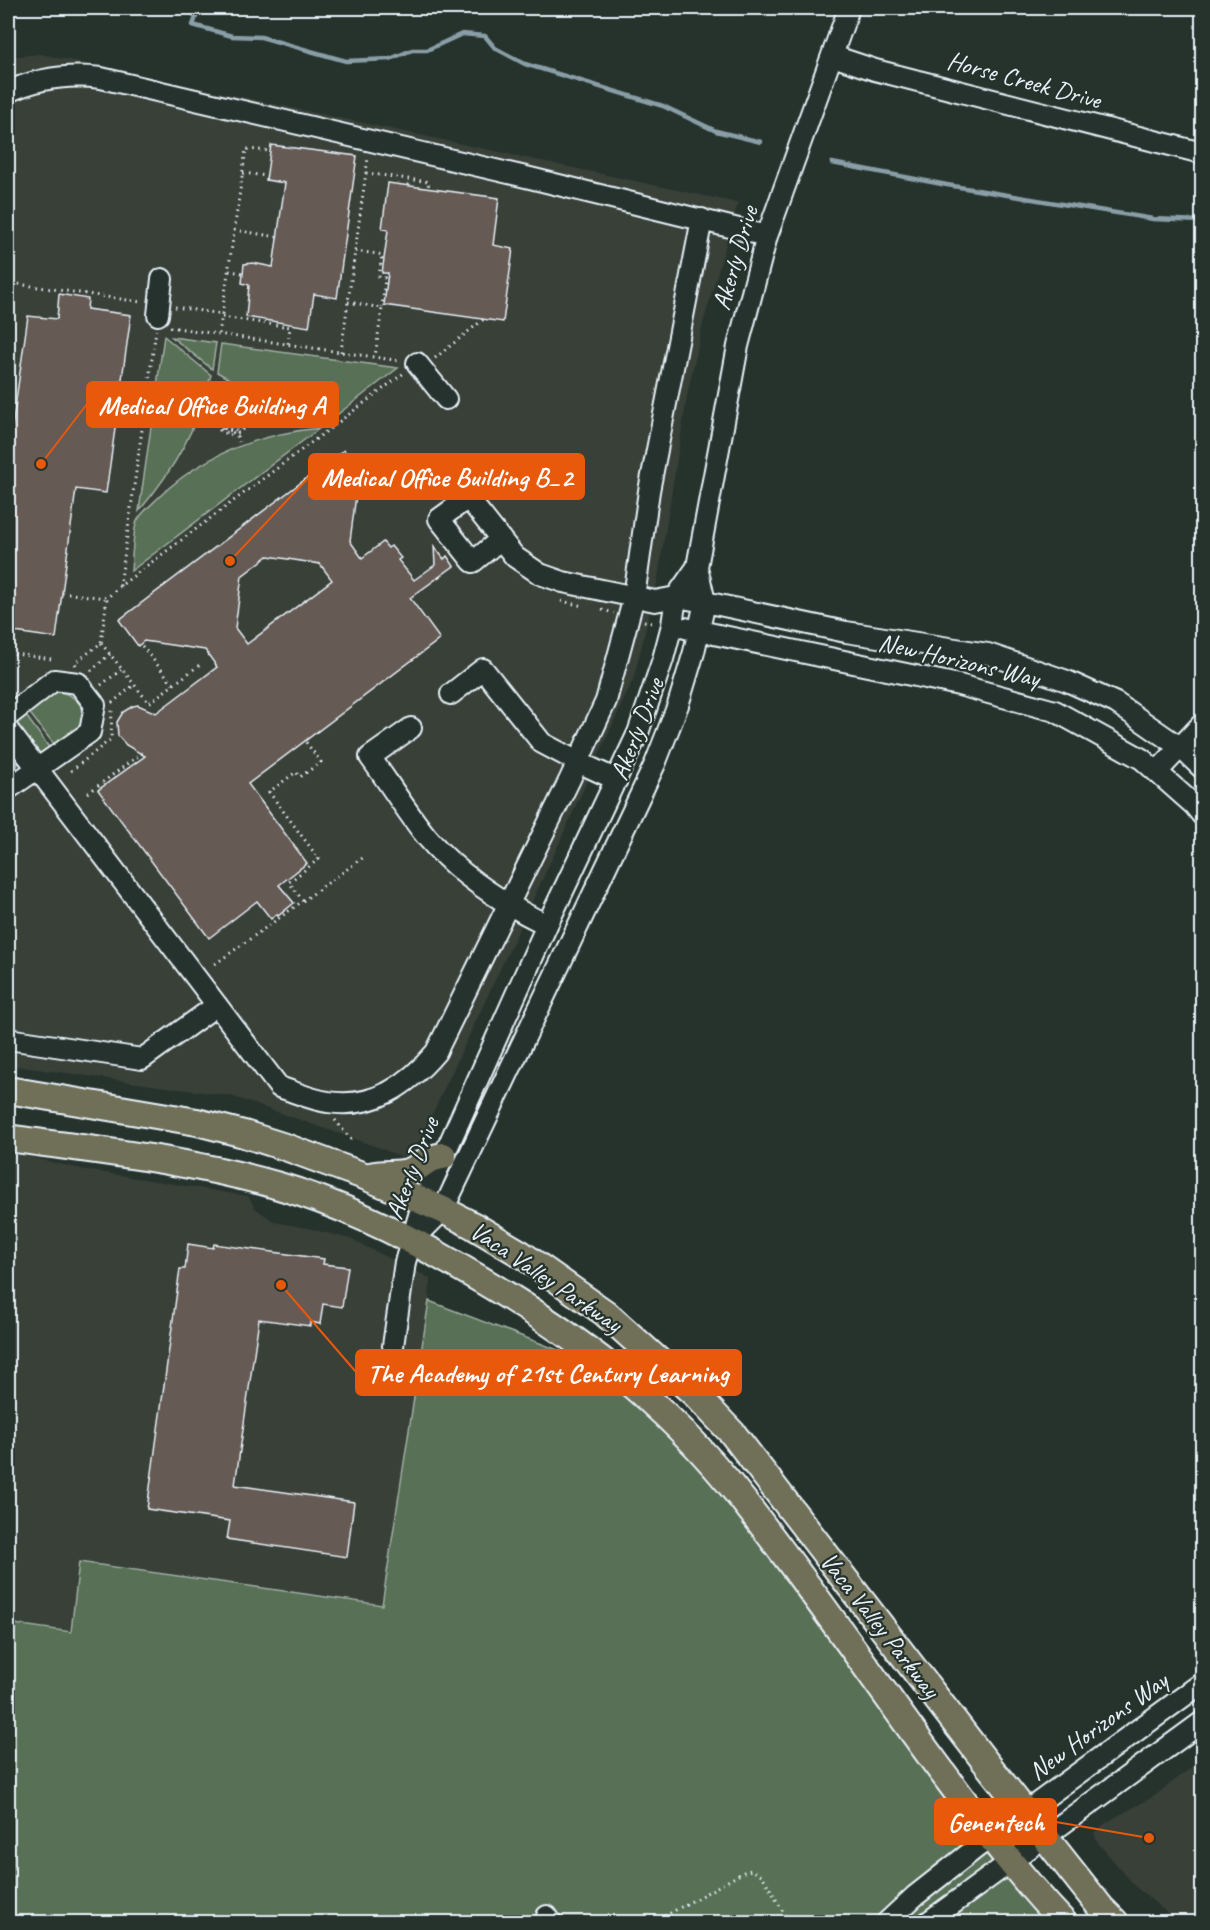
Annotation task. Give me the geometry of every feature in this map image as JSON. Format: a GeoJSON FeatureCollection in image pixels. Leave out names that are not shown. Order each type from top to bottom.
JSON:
{"type":"FeatureCollection","features":[{"type":"Feature","properties":{"kind":"main road","name":"Vaca Valley Parkway"},"geometry":{"type":"LineString","coordinates":[[8,1090],[197,1122],[288,1148],[367,1177],[474,1226],[521,1254],[605,1313],[696,1395],[733,1434],[1044,1838],[1115,1923]]}},
{"type":"Feature","properties":{"kind":"main road","name":"Vaca Valley Parkway"},"geometry":{"type":"LineString","coordinates":[[8,1138],[181,1163],[247,1178],[327,1201],[413,1240],[500,1290],[577,1339],[665,1413],[741,1497],[961,1797],[1063,1923]]}},
{"type":"Feature","properties":{"kind":"main road"},"geometry":{"type":"LineString","coordinates":[[367,1177],[383,1173],[410,1172],[427,1161],[443,1156]]}},
{"type":"Feature","properties":{"kind":"street","name":"Akerly Drive"},"geometry":{"type":"LineString","coordinates":[[413,1240],[433,1206],[655,764],[678,705],[705,602],[697,567],[738,346],[767,236],[849,8]]}},
{"type":"Feature","properties":{"kind":"street","name":"Horse Creek Drive"},"geometry":{"type":"LineString","coordinates":[[833,56],[875,70],[1203,153]]}},
{"type":"Feature","properties":{"kind":"street"},"geometry":{"type":"LineString","coordinates":[[8,92],[25,84],[63,76],[101,78],[767,236]]}},
{"type":"Feature","properties":{"kind":"street"},"geometry":{"type":"LineString","coordinates":[[8,730],[279,1087],[328,1102],[362,1102],[388,1094],[419,1072],[436,1052],[509,906],[606,701],[634,597],[649,491],[702,219]]}},
{"type":"Feature","properties":{"kind":"street"},"geometry":{"type":"LineString","coordinates":[[158,315],[162,279]]}},
{"type":"Feature","properties":{"kind":"street"},"geometry":{"type":"LineString","coordinates":[[419,366],[446,399]]}},
{"type":"Feature","properties":{"kind":"street"},"geometry":{"type":"LineString","coordinates":[[501,539],[515,557],[540,574],[563,582],[657,602],[676,597]]}},
{"type":"Feature","properties":{"kind":"street","name":"Akerly Drive"},"geometry":{"type":"LineString","coordinates":[[433,1206],[443,1156],[547,925],[638,733],[672,625],[676,597],[697,567]]}},
{"type":"Feature","properties":{"kind":"street","name":"New Horizons Way"},"geometry":{"type":"LineString","coordinates":[[676,597],[846,632],[988,654],[1067,681],[1116,703],[1181,748],[1203,768]]}},
{"type":"Feature","properties":{"kind":"street"},"geometry":{"type":"LineString","coordinates":[[657,602],[672,625]]}},
{"type":"Feature","properties":{"kind":"street","name":"New Horizons Way"},"geometry":{"type":"LineString","coordinates":[[672,625],[959,685],[1055,711],[1142,759],[1203,815]]}},
{"type":"Feature","properties":{"kind":"street"},"geometry":{"type":"LineString","coordinates":[[451,694],[483,669],[542,743],[617,780]]}},
{"type":"Feature","properties":{"kind":"street"},"geometry":{"type":"LineString","coordinates":[[8,716],[54,680],[78,683],[95,705],[90,732],[8,789]]}},
{"type":"Feature","properties":{"kind":"street"},"geometry":{"type":"LineString","coordinates":[[1157,772],[1203,724]]}},
{"type":"Feature","properties":{"kind":"street"},"geometry":{"type":"LineString","coordinates":[[411,728],[370,757],[427,836],[450,861],[509,906],[547,925]]}},
{"type":"Feature","properties":{"kind":"street"},"geometry":{"type":"LineString","coordinates":[[8,1040],[142,1059],[217,1005]]}},
{"type":"Feature","properties":{"kind":"street"},"geometry":{"type":"LineString","coordinates":[[393,1346],[405,1262],[413,1240]]}},
{"type":"Feature","properties":{"kind":"street","name":"New Horizons Way"},"geometry":{"type":"LineString","coordinates":[[887,1923],[915,1896],[992,1837],[1203,1683]]}},
{"type":"Feature","properties":{"kind":"street"},"geometry":{"type":"LineString","coordinates":[[928,1923],[1203,1722]]}},
{"type":"Feature","properties":{"kind":"path"},"geometry":{"type":"LineString","coordinates":[[219,334],[246,148],[270,151]]}},
{"type":"Feature","properties":{"kind":"path"},"geometry":{"type":"LineString","coordinates":[[341,352],[369,152]]}},
{"type":"Feature","properties":{"kind":"path"},"geometry":{"type":"LineString","coordinates":[[243,172],[267,176]]}},
{"type":"Feature","properties":{"kind":"path"},"geometry":{"type":"LineString","coordinates":[[366,173],[429,182],[428,188]]}},
{"type":"Feature","properties":{"kind":"path"},"geometry":{"type":"LineString","coordinates":[[408,185],[409,179]]}},
{"type":"Feature","properties":{"kind":"path"},"geometry":{"type":"LineString","coordinates":[[234,230],[278,237]]}},
{"type":"Feature","properties":{"kind":"path"},"geometry":{"type":"LineString","coordinates":[[355,251],[383,254],[379,277],[385,278],[375,357]]}},
{"type":"Feature","properties":{"kind":"path"},"geometry":{"type":"LineString","coordinates":[[229,271],[243,273]]}},
{"type":"Feature","properties":{"kind":"path"},"geometry":{"type":"LineString","coordinates":[[8,305],[10,284],[158,315],[219,334],[375,357],[419,366]]}},
{"type":"Feature","properties":{"kind":"path"},"geometry":{"type":"LineString","coordinates":[[348,302],[382,308]]}},
{"type":"Feature","properties":{"kind":"path"},"geometry":{"type":"LineString","coordinates":[[158,315],[222,315],[290,327],[287,344]]}},
{"type":"Feature","properties":{"kind":"path"},"geometry":{"type":"LineString","coordinates":[[120,586],[158,315]]}},
{"type":"Feature","properties":{"kind":"path"},"geometry":{"type":"LineString","coordinates":[[75,663],[100,643],[107,598],[120,586],[334,426],[483,320]]}},
{"type":"Feature","properties":{"kind":"path"},"geometry":{"type":"LineString","coordinates":[[231,420],[229,416],[227,420],[232,423],[234,429],[223,425],[222,415],[226,412],[224,424],[231,427],[225,422],[227,415],[236,417],[235,426],[238,418],[228,411],[239,414],[236,429],[240,426],[243,416],[244,423],[238,433],[243,429],[246,420],[241,408],[226,405],[238,409],[242,414],[233,409],[226,409],[220,416],[220,423],[218,423],[218,416],[225,408],[224,406],[215,416],[219,430],[225,434],[234,435],[222,430],[219,426],[221,425],[227,431],[235,430],[239,442]]}},
{"type":"Feature","properties":{"kind":"path"},"geometry":{"type":"LineString","coordinates":[[325,425],[334,426]]}},
{"type":"Feature","properties":{"kind":"path"},"geometry":{"type":"LineString","coordinates":[[62,593],[107,598]]}},
{"type":"Feature","properties":{"kind":"path"},"geometry":{"type":"LineString","coordinates":[[100,643],[149,704],[202,663]]}},
{"type":"Feature","properties":{"kind":"path"},"geometry":{"type":"LineString","coordinates":[[142,646],[173,684]]}},
{"type":"Feature","properties":{"kind":"path"},"geometry":{"type":"LineString","coordinates":[[8,653],[52,659]]}},
{"type":"Feature","properties":{"kind":"path"},"geometry":{"type":"LineString","coordinates":[[85,676],[110,654]]}},
{"type":"Feature","properties":{"kind":"path"},"geometry":{"type":"LineString","coordinates":[[95,690],[121,670]]}},
{"type":"Feature","properties":{"kind":"path"},"geometry":{"type":"LineString","coordinates":[[108,706],[134,685]]}},
{"type":"Feature","properties":{"kind":"path"},"geometry":{"type":"LineString","coordinates":[[303,901],[289,882],[319,859],[269,792],[296,772],[300,777],[321,762],[305,741]]}},
{"type":"Feature","properties":{"kind":"path"},"geometry":{"type":"LineString","coordinates":[[88,793],[145,751]]}},
{"type":"Feature","properties":{"kind":"path"},"geometry":{"type":"LineString","coordinates":[[215,964],[364,857]]}},
{"type":"Feature","properties":{"kind":"path"},"geometry":{"type":"LineString","coordinates":[[334,1119],[353,1142]]}},
{"type":"Feature","properties":{"kind":"path"},"geometry":{"type":"LineString","coordinates":[[654,1923],[751,1870],[762,1875],[789,1923]]}},
{"type":"Feature","properties":{"kind":"shaded area"},"geometry":{"type":"Polygon","coordinates":[[[40,54],[738,203],[703,323],[688,391],[657,583],[634,677],[415,1151],[401,1157],[231,1096],[8,1065],[8,57],[40,54]]]}},
{"type":"Feature","properties":{"kind":"shaded area"},"geometry":{"type":"Polygon","coordinates":[[[8,1152],[81,1169],[248,1196],[255,1208],[275,1222],[350,1239],[430,1278],[429,1301],[382,1605],[80,1562],[71,1632],[8,1623],[8,1152]]]}},
{"type":"Feature","properties":{"kind":"shaded area"},"geometry":{"type":"Polygon","coordinates":[[[1202,1759],[1202,1922],[1178,1922],[1137,1888],[1098,1843],[1094,1833],[1107,1822],[1156,1795],[1202,1759]]]}},
{"type":"Feature","properties":{"kind":"green space"},"geometry":{"type":"Polygon","coordinates":[[[164,336],[211,375],[199,413],[183,447],[164,479],[139,511],[164,336]]]}},
{"type":"Feature","properties":{"kind":"green space"},"geometry":{"type":"Polygon","coordinates":[[[172,337],[216,343],[212,369],[172,337]]]}},
{"type":"Feature","properties":{"kind":"green space"},"geometry":{"type":"Polygon","coordinates":[[[221,344],[398,368],[329,421],[271,400],[217,372],[221,344]]]}},
{"type":"Feature","properties":{"kind":"green space"},"geometry":{"type":"Polygon","coordinates":[[[320,428],[131,571],[137,521],[176,482],[213,458],[254,441],[275,435],[320,428]]]}},
{"type":"Feature","properties":{"kind":"green space"},"geometry":{"type":"Polygon","coordinates":[[[60,692],[76,700],[84,716],[79,728],[56,747],[28,711],[53,693],[60,692]]]}},
{"type":"Feature","properties":{"kind":"green space"},"geometry":{"type":"Polygon","coordinates":[[[24,713],[51,750],[39,757],[14,723],[24,713]]]}},
{"type":"Feature","properties":{"kind":"green space"},"geometry":{"type":"Polygon","coordinates":[[[8,747],[18,764],[15,772],[8,777],[8,747]]]}},
{"type":"Feature","properties":{"kind":"green space"},"geometry":{"type":"Polygon","coordinates":[[[429,1301],[621,1374],[741,1497],[1065,1922],[8,1922],[8,1623],[71,1632],[79,1562],[382,1605],[429,1301]]]}},
{"type":"Feature","properties":{"kind":"building"},"geometry":{"type":"Polygon","coordinates":[[[271,145],[357,156],[337,298],[314,294],[309,327],[246,317],[249,285],[242,283],[244,264],[253,263],[273,267],[285,183],[266,180],[271,145]]]}},
{"type":"Feature","properties":{"kind":"building"},"geometry":{"type":"Polygon","coordinates":[[[388,183],[499,198],[493,245],[513,249],[503,322],[384,305],[388,273],[382,273],[388,230],[382,229],[388,183]]]}},
{"type":"Feature","properties":{"kind":"building"},"geometry":{"type":"Polygon","coordinates":[[[59,294],[88,299],[87,309],[131,315],[106,493],[76,489],[56,638],[8,631],[8,456],[28,316],[57,319],[59,294]]]}},
{"type":"Feature","properties":{"kind":"building"},"geometry":{"type":"Polygon","coordinates":[[[344,450],[364,475],[358,480],[350,541],[362,558],[383,542],[388,548],[391,546],[401,558],[398,560],[414,580],[435,565],[434,546],[444,559],[447,556],[454,566],[410,598],[440,639],[248,784],[307,863],[279,885],[294,903],[278,916],[277,914],[271,919],[257,901],[209,938],[98,790],[145,756],[126,745],[118,736],[117,722],[123,712],[138,705],[156,713],[217,667],[205,650],[144,641],[138,646],[119,620],[344,450]],[[268,556],[242,576],[235,628],[247,644],[332,580],[320,564],[268,556]]]}},
{"type":"Feature","properties":{"kind":"building"},"geometry":{"type":"Polygon","coordinates":[[[188,1244],[213,1248],[214,1244],[324,1259],[323,1264],[348,1267],[342,1307],[323,1304],[320,1324],[310,1322],[310,1326],[259,1319],[235,1485],[354,1502],[347,1557],[227,1539],[230,1521],[147,1509],[180,1269],[185,1269],[188,1244]]]}},
{"type":"Feature","properties":{"kind":"waterway"},"geometry":{"type":"LineString","coordinates":[[186,8],[196,17],[193,25],[232,36],[261,37],[346,61],[390,59],[412,50],[427,50],[462,34],[485,36],[495,48],[525,64],[663,106],[716,131],[761,142]]}},
{"type":"Feature","properties":{"kind":"waterway"},"geometry":{"type":"LineString","coordinates":[[832,163],[947,185],[1153,219],[1202,221]]}},
{"type":"Feature","properties":{"kind":"place","name":"Medical Office Building A"},"geometry":{"type":"Point","coordinates":[41,464]}},
{"type":"Feature","properties":{"kind":"place","name":"Medical Office Building B_2"},"geometry":{"type":"Point","coordinates":[230,561]}},
{"type":"Feature","properties":{"kind":"place","name":"The Academy of 21st Century Learning"},"geometry":{"type":"Point","coordinates":[281,1285]}},
{"type":"Feature","properties":{"kind":"place","name":"Genentech"},"geometry":{"type":"Point","coordinates":[1149,1838]}}]}
